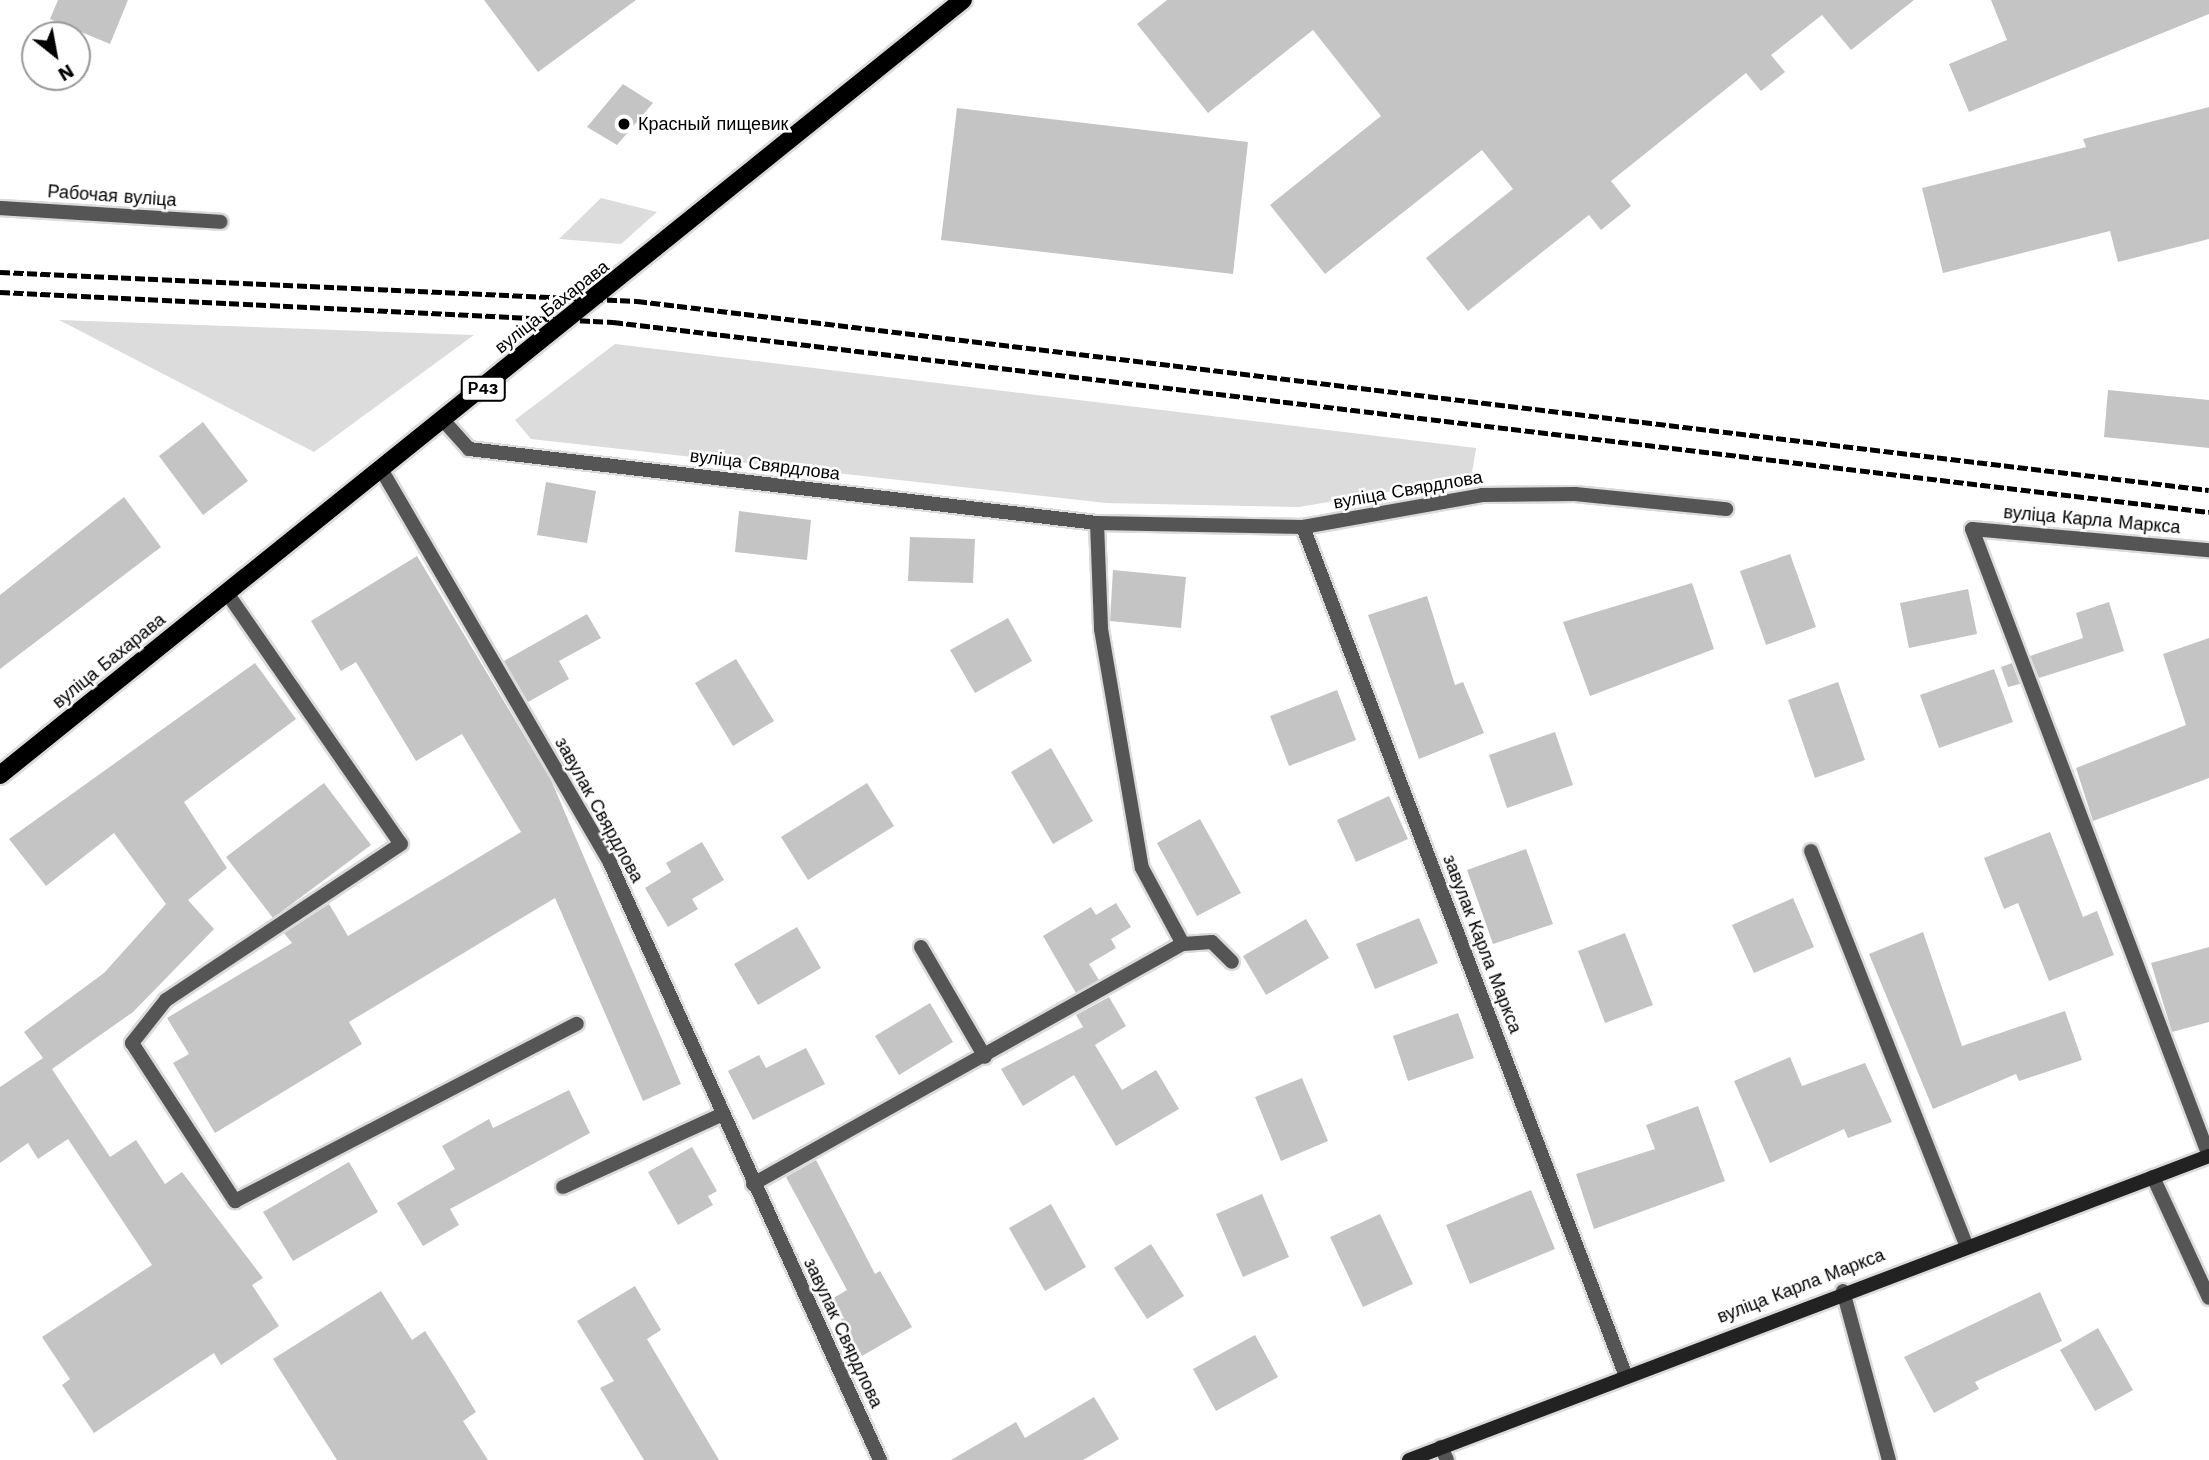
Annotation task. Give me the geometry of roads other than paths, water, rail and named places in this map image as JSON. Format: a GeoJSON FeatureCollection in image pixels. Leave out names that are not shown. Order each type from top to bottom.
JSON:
{"type":"FeatureCollection","features":[{"type":"Feature","properties":{"kind":"main road","name":"вуліца Бахарава"},"geometry":{"type":"LineString","coordinates":[[0,775],[963,0]]}},
{"type":"Feature","properties":{"kind":"main road","name":"вуліца Карла Маркса"},"geometry":{"type":"LineString","coordinates":[[1409,1460],[1444,1454],[1625,1374],[2209,1156]]}},
{"type":"Feature","properties":{"kind":"street","name":"Рабочая вуліца"},"geometry":{"type":"LineString","coordinates":[[0,208],[221,222]]}},
{"type":"Feature","properties":{"kind":"street","name":"вуліца Свярдлова"},"geometry":{"type":"LineString","coordinates":[[442,419],[468,449],[1097,523],[1303,527],[1482,495],[1575,494],[1726,509]]}},
{"type":"Feature","properties":{"kind":"street","name":"завулак Свярдлова"},"geometry":{"type":"LineString","coordinates":[[381,469],[610,863],[721,1115],[880,1460]]}},
{"type":"Feature","properties":{"kind":"street"},"geometry":{"type":"LineString","coordinates":[[1097,523],[1101,629],[1142,868],[1183,944]]}},
{"type":"Feature","properties":{"kind":"street","name":"завулак Карла Маркса"},"geometry":{"type":"LineString","coordinates":[[1303,527],[1625,1374]]}},
{"type":"Feature","properties":{"kind":"street","name":"вуліца Карла Маркса"},"geometry":{"type":"LineString","coordinates":[[2209,550],[1972,529],[2209,1156]]}},
{"type":"Feature","properties":{"kind":"street"},"geometry":{"type":"LineString","coordinates":[[227,593],[401,844],[166,1000],[132,1043],[234,1200],[577,1024]]}},
{"type":"Feature","properties":{"kind":"street"},"geometry":{"type":"LineString","coordinates":[[1811,852],[1966,1245]]}},
{"type":"Feature","properties":{"kind":"street"},"geometry":{"type":"LineString","coordinates":[[753,1184],[985,1057],[1183,944],[1212,942],[1232,962]]}},
{"type":"Feature","properties":{"kind":"street"},"geometry":{"type":"LineString","coordinates":[[920,947],[985,1057]]}},
{"type":"Feature","properties":{"kind":"street"},"geometry":{"type":"LineString","coordinates":[[563,1186],[721,1115]]}},
{"type":"Feature","properties":{"kind":"street"},"geometry":{"type":"LineString","coordinates":[[2153,1177],[2209,1298]]}},
{"type":"Feature","properties":{"kind":"street"},"geometry":{"type":"LineString","coordinates":[[1843,1291],[1889,1460]]}},
{"type":"Feature","properties":{"kind":"railway"},"geometry":{"type":"LineString","coordinates":[[0,272],[637,301],[2209,490]]}},
{"type":"Feature","properties":{"kind":"railway"},"geometry":{"type":"LineString","coordinates":[[0,292],[613,322],[2209,512]]}},
{"type":"Feature","properties":{"kind":"place","name":"Красный пищевик"},"geometry":{"type":"Point","coordinates":[624,124]}}]}
